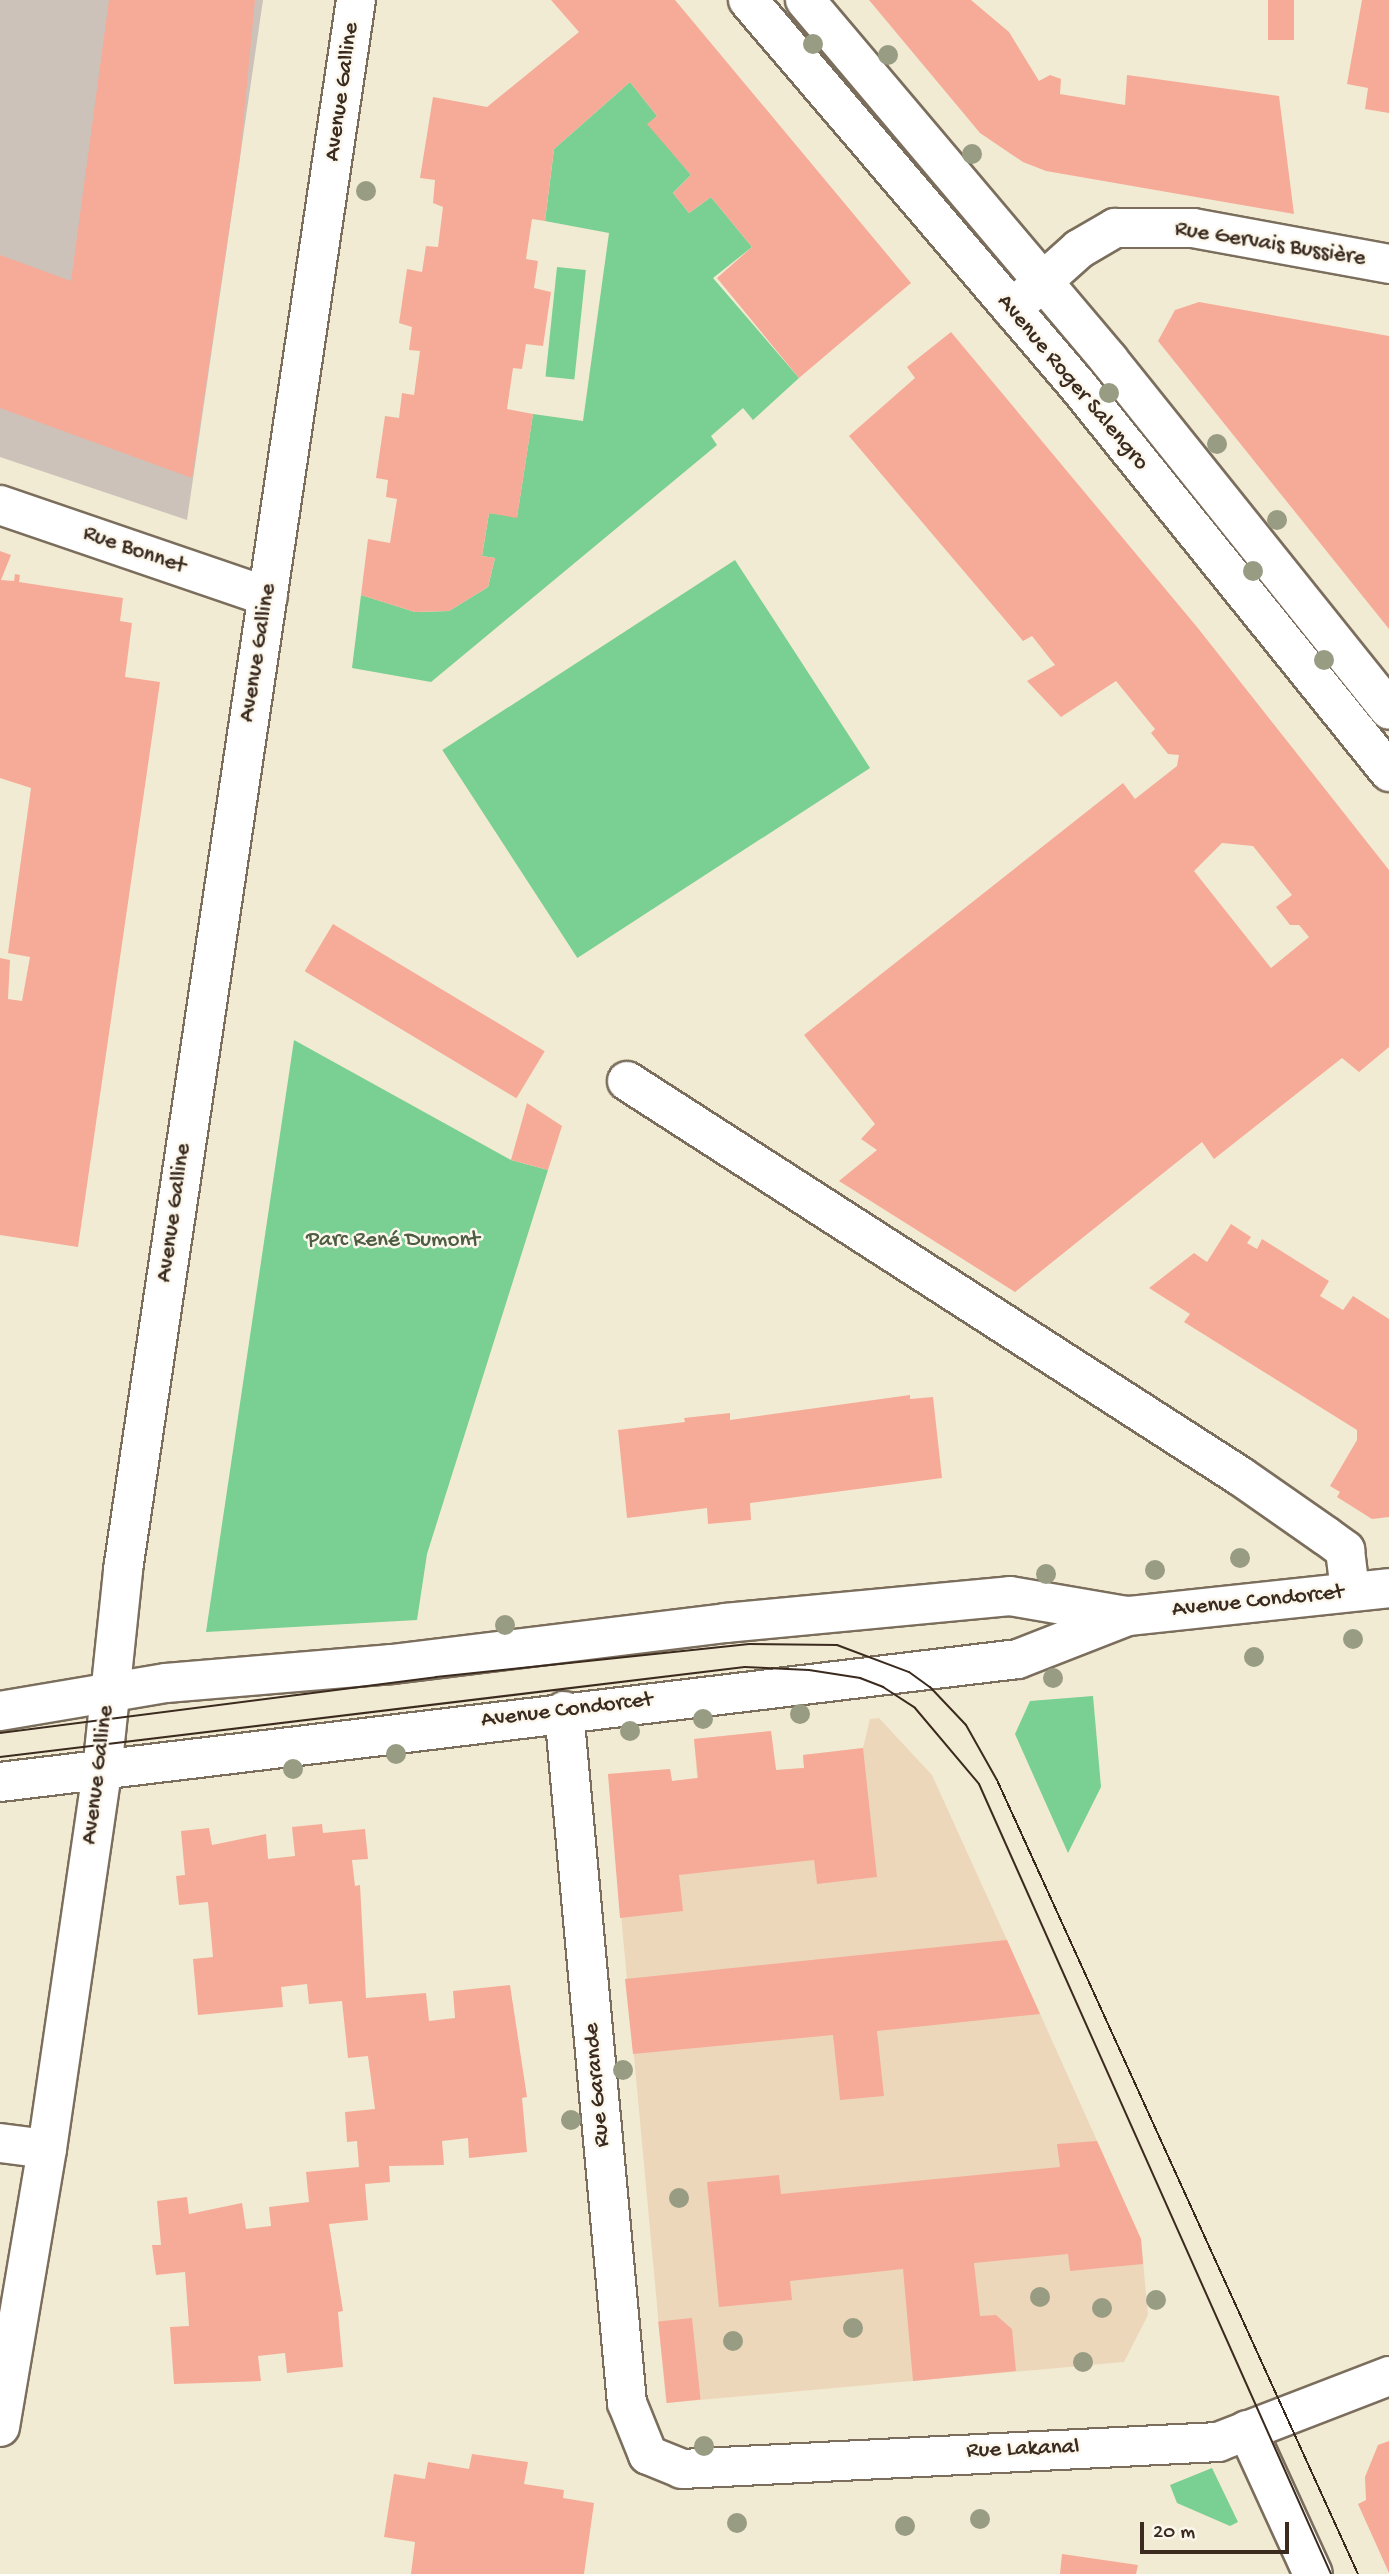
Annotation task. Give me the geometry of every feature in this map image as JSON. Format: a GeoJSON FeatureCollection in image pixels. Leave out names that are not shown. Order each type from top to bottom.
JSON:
{"type":"FeatureCollection","features":[{"type":"Feature","properties":{"kind":"street","name":"Avenue Galline"},"geometry":{"type":"LineString","coordinates":[[0,2427],[47,2150],[102,1770],[108,1695],[146,1410],[356,0]]}},
{"type":"Feature","properties":{"kind":"street","name":"Avenue Roger Salengro"},"geometry":{"type":"LineString","coordinates":[[747,0],[1012,309],[1389,772]]}},
{"type":"Feature","properties":{"kind":"street","name":"Avenue Roger Salengro"},"geometry":{"type":"LineString","coordinates":[[805,0],[1043,281],[1389,709]]}},
{"type":"Feature","properties":{"kind":"street","name":"Rue Gervais Bussière"},"geometry":{"type":"LineString","coordinates":[[1012,309],[1079,249],[1115,228],[1193,228],[1389,264]]}},
{"type":"Feature","properties":{"kind":"street","name":"Rue Bonnet"},"geometry":{"type":"LineString","coordinates":[[0,505],[268,597]]}},
{"type":"Feature","properties":{"kind":"street"},"geometry":{"type":"LineString","coordinates":[[627,1081],[1345,1550],[1350,1591]]}},
{"type":"Feature","properties":{"kind":"street","name":"Avenue Condorcet"},"geometry":{"type":"LineString","coordinates":[[0,1782],[564,1711],[1017,1659],[1128,1616],[1389,1588]]}},
{"type":"Feature","properties":{"kind":"street","name":"Avenue Condorcet"},"geometry":{"type":"LineString","coordinates":[[0,1711],[108,1695],[166,1683],[392,1664],[725,1623],[1010,1597],[1128,1616]]}},
{"type":"Feature","properties":{"kind":"street","name":"Rue Garande"},"geometry":{"type":"LineString","coordinates":[[564,1711],[627,2403],[648,2455]]}},
{"type":"Feature","properties":{"kind":"street"},"geometry":{"type":"LineString","coordinates":[[0,2143],[47,2150]]}},
{"type":"Feature","properties":{"kind":"street","name":"Rue Lakanal"},"geometry":{"type":"LineString","coordinates":[[648,2455],[682,2469],[1218,2442],[1389,2376]]}},
{"type":"Feature","properties":{"kind":"street"},"geometry":{"type":"LineString","coordinates":[[1247,2430],[1313,2574]]}},
{"type":"Feature","properties":{"kind":"shaded area"},"geometry":{"type":"Polygon","coordinates":[[[0,0],[263,0],[187,520],[0,457],[0,0]]]}},
{"type":"Feature","properties":{"kind":"shaded area"},"geometry":{"type":"Polygon","coordinates":[[[879,1718],[932,1775],[1007,1940],[1141,2239],[1148,2315],[1124,2362],[666,2403],[608,1774],[670,1769],[672,1781],[697,1778],[694,1739],[771,1731],[776,1770],[804,1768],[803,1755],[863,1748],[870,1719],[879,1718]]]}},
{"type":"Feature","properties":{"kind":"green space"},"geometry":{"type":"Polygon","coordinates":[[[630,82],[657,116],[648,124],[691,175],[673,193],[689,213],[711,197],[752,247],[713,278],[799,378],[753,420],[743,408],[711,436],[717,445],[431,682],[352,668],[361,595],[415,612],[449,611],[488,587],[495,558],[482,556],[489,513],[517,517],[533,414],[583,421],[609,233],[545,221],[554,149],[630,82]]]}},
{"type":"Feature","properties":{"kind":"green space"},"geometry":{"type":"Polygon","coordinates":[[[557,267],[586,270],[574,379],[546,376],[557,267]]]}},
{"type":"Feature","properties":{"kind":"green space"},"geometry":{"type":"Polygon","coordinates":[[[735,560],[870,768],[577,958],[442,750],[735,560]]]}},
{"type":"Feature","properties":{"kind":"green space","name":"Parc René Dumont"},"geometry":{"type":"Polygon","coordinates":[[[294,1040],[511,1160],[548,1170],[427,1554],[417,1620],[206,1632],[294,1040]]]}},
{"type":"Feature","properties":{"kind":"green space"},"geometry":{"type":"Polygon","coordinates":[[[1093,1696],[1101,1787],[1068,1853],[1015,1734],[1030,1701],[1093,1696]]]}},
{"type":"Feature","properties":{"kind":"green space"},"geometry":{"type":"Polygon","coordinates":[[[1212,2468],[1238,2522],[1230,2526],[1177,2503],[1170,2485],[1212,2468]]]}},
{"type":"Feature","properties":{"kind":"building"},"geometry":{"type":"Polygon","coordinates":[[[109,0],[255,0],[240,157],[192,478],[0,408],[0,255],[71,281],[109,0]]]}},
{"type":"Feature","properties":{"kind":"building"},"geometry":{"type":"Polygon","coordinates":[[[551,0],[675,0],[911,283],[799,378],[717,278],[752,247],[711,197],[689,213],[673,193],[691,175],[647,124],[657,116],[630,82],[554,149],[545,221],[532,219],[526,259],[538,261],[534,288],[551,292],[543,346],[526,344],[522,369],[513,368],[507,409],[533,414],[517,518],[489,513],[482,556],[495,558],[488,587],[449,611],[415,612],[361,595],[368,539],[390,543],[397,499],[386,497],[388,480],[376,478],[385,416],[399,418],[402,393],[414,395],[420,351],[409,350],[412,327],[399,323],[407,269],[422,272],[426,246],[438,247],[443,207],[433,203],[435,180],[420,178],[433,97],[487,107],[579,32],[551,0]]]}},
{"type":"Feature","properties":{"kind":"building"},"geometry":{"type":"Polygon","coordinates":[[[869,0],[971,0],[1009,32],[1039,81],[1050,75],[1061,79],[1060,94],[1125,105],[1127,75],[1279,96],[1294,214],[1046,171],[1023,162],[980,133],[869,0]]]}},
{"type":"Feature","properties":{"kind":"building"},"geometry":{"type":"Polygon","coordinates":[[[1268,0],[1294,0],[1294,40],[1268,40],[1268,0]]]}},
{"type":"Feature","properties":{"kind":"building"},"geometry":{"type":"Polygon","coordinates":[[[1362,0],[1389,0],[1389,113],[1365,109],[1368,88],[1347,84],[1362,0]]]}},
{"type":"Feature","properties":{"kind":"building"},"geometry":{"type":"Polygon","coordinates":[[[1199,302],[1389,336],[1389,629],[1158,341],[1175,310],[1199,302]]]}},
{"type":"Feature","properties":{"kind":"building"},"geometry":{"type":"Polygon","coordinates":[[[951,332],[1197,627],[1389,870],[1389,1047],[1359,1072],[1342,1058],[1214,1159],[1202,1142],[1015,1292],[839,1181],[877,1150],[861,1139],[875,1124],[804,1035],[1123,783],[1135,799],[1177,766],[1179,755],[1168,754],[1151,733],[1155,729],[1116,681],[1061,717],[1027,681],[1055,665],[1032,636],[1023,641],[849,436],[915,378],[907,367],[951,332]],[[1222,843],[1194,871],[1271,968],[1309,937],[1299,925],[1290,925],[1276,907],[1292,895],[1253,846],[1222,843]]]}},
{"type":"Feature","properties":{"kind":"building"},"geometry":{"type":"Polygon","coordinates":[[[0,551],[11,555],[1,580],[14,581],[15,574],[20,575],[19,582],[123,598],[120,621],[132,623],[125,677],[160,682],[78,1247],[0,1235],[0,958],[10,960],[8,999],[22,1001],[30,957],[8,953],[31,788],[0,778],[0,551]]]}},
{"type":"Feature","properties":{"kind":"building"},"geometry":{"type":"Polygon","coordinates":[[[333,924],[545,1051],[516,1098],[305,971],[333,924]]]}},
{"type":"Feature","properties":{"kind":"building"},"geometry":{"type":"Polygon","coordinates":[[[527,1103],[562,1126],[548,1170],[511,1160],[527,1103]]]}},
{"type":"Feature","properties":{"kind":"building"},"geometry":{"type":"Polygon","coordinates":[[[1231,1224],[1251,1237],[1247,1243],[1257,1249],[1262,1239],[1329,1281],[1320,1296],[1343,1310],[1353,1296],[1389,1319],[1389,1517],[1372,1519],[1337,1497],[1340,1492],[1330,1486],[1357,1440],[1357,1430],[1184,1322],[1190,1314],[1149,1288],[1194,1253],[1207,1262],[1231,1224]]]}},
{"type":"Feature","properties":{"kind":"building"},"geometry":{"type":"Polygon","coordinates":[[[910,1395],[910,1399],[933,1397],[942,1478],[750,1503],[751,1520],[708,1524],[707,1508],[627,1518],[618,1430],[685,1422],[684,1418],[730,1413],[730,1420],[910,1395]]]}},
{"type":"Feature","properties":{"kind":"building"},"geometry":{"type":"Polygon","coordinates":[[[771,1731],[776,1770],[804,1768],[803,1755],[863,1748],[877,1877],[817,1884],[814,1860],[679,1875],[683,1911],[620,1918],[608,1774],[670,1769],[672,1781],[698,1778],[694,1739],[771,1731]]]}},
{"type":"Feature","properties":{"kind":"building"},"geometry":{"type":"Polygon","coordinates":[[[322,1824],[323,1833],[365,1829],[368,1859],[352,1860],[355,1886],[360,1885],[366,1998],[426,1993],[429,2021],[455,2018],[453,1991],[510,1985],[527,2097],[522,2098],[527,2152],[469,2158],[468,2138],[442,2141],[444,2165],[389,2166],[390,2182],[365,2184],[368,2220],[329,2224],[343,2311],[338,2312],[343,2367],[287,2373],[285,2353],[258,2356],[261,2381],[174,2384],[170,2327],[189,2326],[185,2272],[156,2275],[152,2245],[161,2245],[157,2201],[187,2197],[189,2214],[242,2203],[246,2229],[271,2226],[269,2207],[309,2202],[306,2172],[359,2167],[357,2141],[347,2142],[345,2112],[375,2109],[368,2056],[348,2058],[342,2001],[309,2004],[307,1984],[281,1987],[283,2007],[198,2015],[193,1959],[213,1957],[208,1902],[179,1905],[176,1876],[185,1875],[181,1831],[209,1828],[212,1845],[266,1834],[268,1859],[295,1856],[292,1827],[322,1824]]]}},
{"type":"Feature","properties":{"kind":"building"},"geometry":{"type":"Polygon","coordinates":[[[1007,1940],[1040,2014],[877,2031],[884,2096],[840,2100],[833,2035],[633,2054],[625,1979],[1007,1940]]]}},
{"type":"Feature","properties":{"kind":"building"},"geometry":{"type":"Polygon","coordinates":[[[1097,2141],[1141,2239],[1143,2264],[1070,2271],[1068,2254],[974,2263],[980,2316],[996,2315],[1012,2329],[1016,2371],[913,2381],[903,2269],[790,2281],[792,2300],[719,2307],[707,2182],[779,2175],[781,2194],[1060,2167],[1057,2144],[1097,2141]]]}},
{"type":"Feature","properties":{"kind":"building"},"geometry":{"type":"Polygon","coordinates":[[[692,2318],[701,2400],[667,2403],[658,2322],[692,2318]]]}},
{"type":"Feature","properties":{"kind":"building"},"geometry":{"type":"Polygon","coordinates":[[[1389,2441],[1389,2573],[1358,2504],[1366,2500],[1365,2477],[1378,2445],[1389,2441]]]}},
{"type":"Feature","properties":{"kind":"building"},"geometry":{"type":"Polygon","coordinates":[[[472,2454],[528,2462],[524,2484],[564,2490],[563,2498],[594,2503],[584,2574],[411,2574],[415,2542],[384,2537],[394,2474],[425,2479],[428,2462],[469,2469],[472,2454]]]}},
{"type":"Feature","properties":{"kind":"building"},"geometry":{"type":"Polygon","coordinates":[[[1062,2554],[1138,2565],[1136,2574],[1060,2574],[1062,2554]]]}},
{"type":"Feature","properties":{"kind":"tram line"},"geometry":{"type":"LineString","coordinates":[[0,1733],[436,1677],[749,1644],[837,1645],[909,1672],[930,1687],[966,1725],[997,1780],[1358,2574]]}},
{"type":"Feature","properties":{"kind":"tram line"},"geometry":{"type":"LineString","coordinates":[[0,1757],[745,1667],[809,1670],[860,1678],[883,1687],[915,1708],[979,1784],[1331,2574]]}}]}
